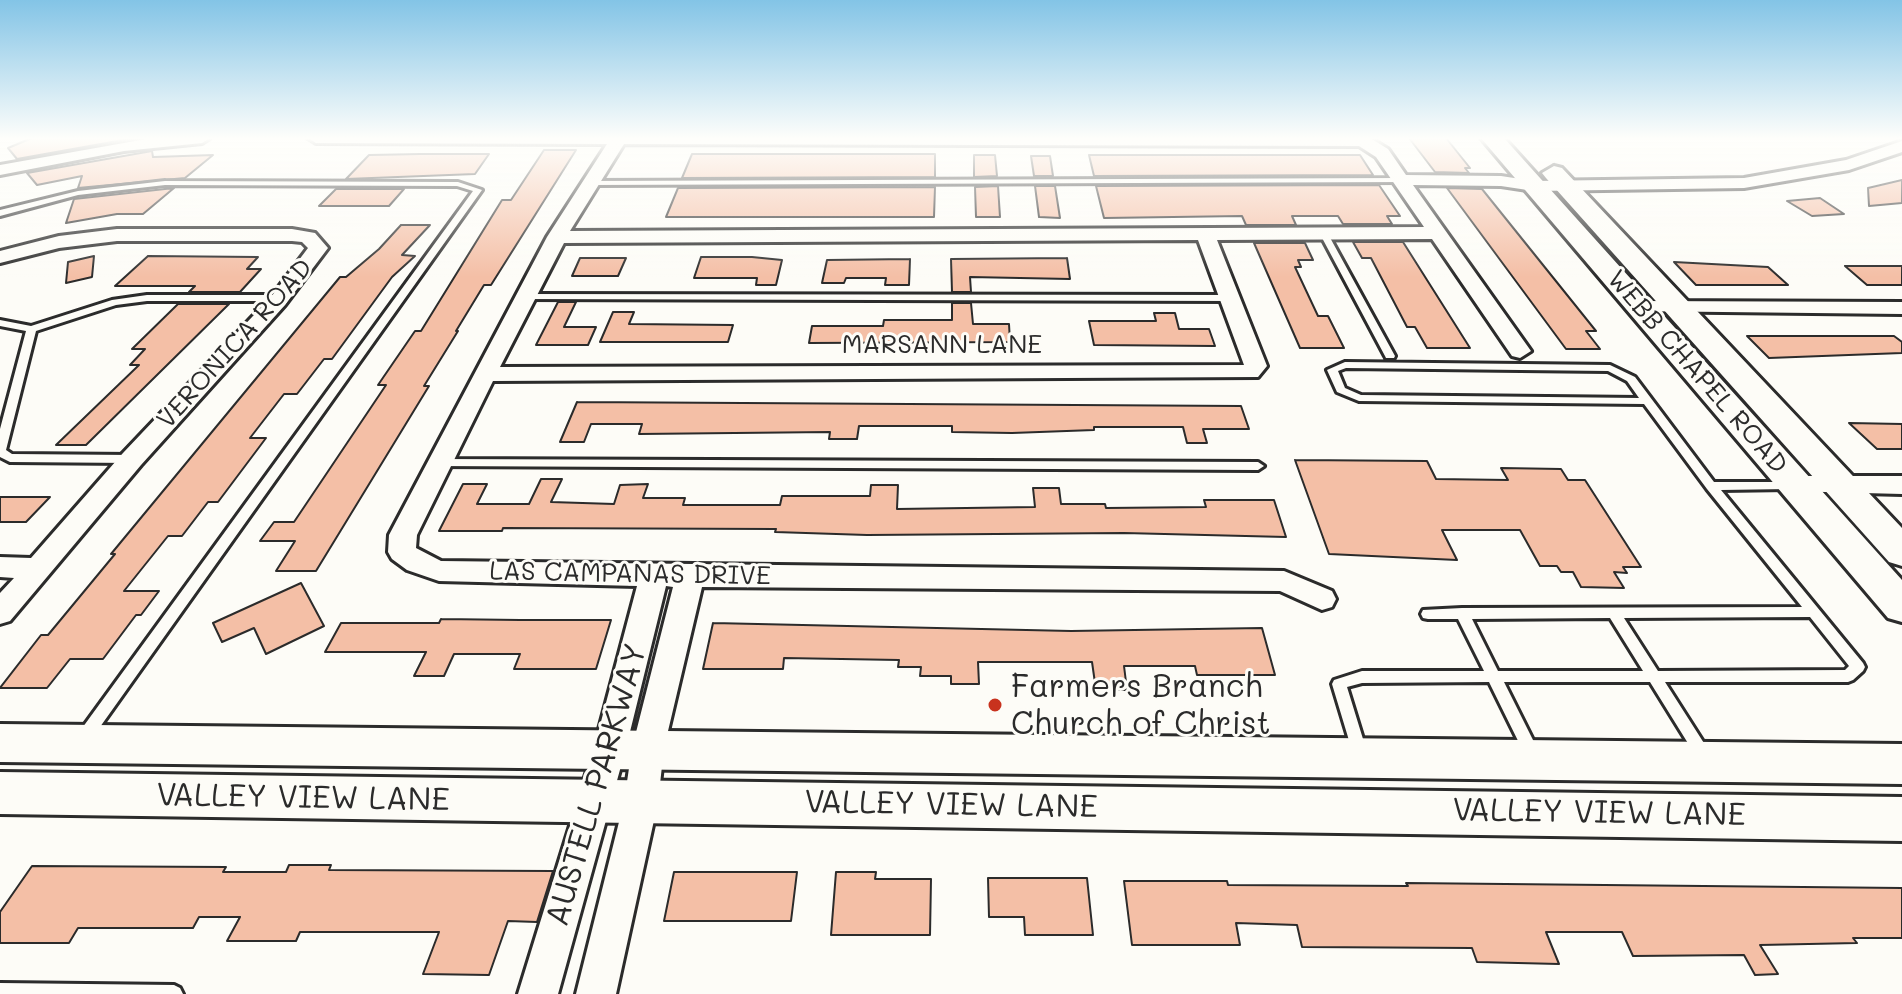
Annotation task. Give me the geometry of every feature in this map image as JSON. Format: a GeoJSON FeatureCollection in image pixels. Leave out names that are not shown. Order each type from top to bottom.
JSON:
{"type":"FeatureCollection","features":[{"type":"Feature","properties":{"kind":"main road","name":"WEBB CHAPEL ROAD"},"geometry":{"type":"LineString","coordinates":[[1566,185],[1902,552]]}},
{"type":"Feature","properties":{"kind":"main road","name":"WEBB CHAPEL ROAD"},"geometry":{"type":"LineString","coordinates":[[1534,186],[1902,607]]}},
{"type":"Feature","properties":{"kind":"main road","name":"VALLEY VIEW LANE"},"geometry":{"type":"LineString","coordinates":[[0,743],[1902,764]]}},
{"type":"Feature","properties":{"kind":"main road"},"geometry":{"type":"LineString","coordinates":[[1539,761],[1568,812]]}},
{"type":"Feature","properties":{"kind":"main road","name":"VALLEY VIEW LANE"},"geometry":{"type":"LineString","coordinates":[[0,793],[1568,812],[1902,819]]}},
{"type":"Feature","properties":{"kind":"street","name":"LAS CAMPANAS DRIVE"},"geometry":{"type":"LineString","coordinates":[[589,184],[525,297],[403,535],[402,552],[417,563],[439,571],[654,576],[1284,581],[1322,599]]}},
{"type":"Feature","properties":{"kind":"street"},"geometry":{"type":"LineString","coordinates":[[1403,184],[1520,351]]}},
{"type":"Feature","properties":{"kind":"street"},"geometry":{"type":"LineString","coordinates":[[1523,184],[1712,184]]}},
{"type":"Feature","properties":{"kind":"street"},"geometry":{"type":"LineString","coordinates":[[557,237],[1435,233]]}},
{"type":"Feature","properties":{"kind":"street","name":"VERONICA ROAD"},"geometry":{"type":"LineString","coordinates":[[0,257],[59,242],[117,235],[308,237],[318,248],[281,298],[132,459],[0,613]]}},
{"type":"Feature","properties":{"kind":"street","name":"MARSANN LANE"},"geometry":{"type":"LineString","coordinates":[[485,374],[1250,372],[1256,366],[1206,236]]}},
{"type":"Feature","properties":{"kind":"street"},"geometry":{"type":"LineString","coordinates":[[1640,307],[1902,308]]}},
{"type":"Feature","properties":{"kind":"street"},"geometry":{"type":"LineString","coordinates":[[1796,485],[1902,485]]}},
{"type":"Feature","properties":{"kind":"street"},"geometry":{"type":"LineString","coordinates":[[0,567],[39,568]]}},
{"type":"Feature","properties":{"kind":"street","name":"AUSTELL PARKWAY"},"geometry":{"type":"LineString","coordinates":[[596,994],[641,802],[629,748],[654,576]]}},
{"type":"Feature","properties":{"kind":"street","name":"AUSTELL PARKWAY"},"geometry":{"type":"LineString","coordinates":[[538,994],[593,802],[629,748],[690,576]]}},
{"type":"Feature","properties":{"kind":"lane"},"geometry":{"type":"LineString","coordinates":[[0,213],[62,195],[153,184]]}},
{"type":"Feature","properties":{"kind":"lane"},"geometry":{"type":"LineString","coordinates":[[79,745],[478,190],[459,184]]}},
{"type":"Feature","properties":{"kind":"lane"},"geometry":{"type":"LineString","coordinates":[[1324,234],[1390,356]]}},
{"type":"Feature","properties":{"kind":"lane"},"geometry":{"type":"LineString","coordinates":[[525,297],[1230,298]]}},
{"type":"Feature","properties":{"kind":"lane"},"geometry":{"type":"LineString","coordinates":[[0,323],[31,329],[115,302],[147,298],[281,298]]}},
{"type":"Feature","properties":{"kind":"lane"},"geometry":{"type":"LineString","coordinates":[[31,329],[0,451],[10,458],[132,459]]}},
{"type":"Feature","properties":{"kind":"lane"},"geometry":{"type":"LineString","coordinates":[[1361,758],[1339,684],[1362,677],[1848,676],[1858,667],[1711,486],[1631,379],[1610,368],[1345,365],[1332,370],[1341,390],[1359,398],[1647,401]]}},
{"type":"Feature","properties":{"kind":"lane"},"geometry":{"type":"LineString","coordinates":[[438,463],[1258,466]]}},
{"type":"Feature","properties":{"kind":"lane"},"geometry":{"type":"LineString","coordinates":[[1711,486],[1796,485]]}},
{"type":"Feature","properties":{"kind":"lane"},"geometry":{"type":"LineString","coordinates":[[1428,614],[1813,612]]}},
{"type":"Feature","properties":{"kind":"lane"},"geometry":{"type":"LineString","coordinates":[[1462,613],[1539,761]]}},
{"type":"Feature","properties":{"kind":"lane"},"geometry":{"type":"LineString","coordinates":[[1614,613],[1709,763]]}},
{"type":"Feature","properties":{"kind":"lane"},"geometry":{"type":"LineString","coordinates":[[0,992],[174,994]]}},
{"type":"Feature","properties":{"kind":"building"},"geometry":{"type":"Polygon","coordinates":[[[79,184],[117,184],[78,188],[79,184]]]}},
{"type":"Feature","properties":{"kind":"building"},"geometry":{"type":"Polygon","coordinates":[[[521,184],[554,184],[491,285],[484,285],[424,386],[429,386],[316,571],[276,571],[295,541],[260,541],[274,522],[294,522],[386,385],[378,385],[415,331],[421,331],[502,200],[511,200],[521,184]]]}},
{"type":"Feature","properties":{"kind":"building"},"geometry":{"type":"Polygon","coordinates":[[[1902,184],[1902,203],[1869,206],[1868,188],[1902,184]]]}},
{"type":"Feature","properties":{"kind":"building"},"geometry":{"type":"Polygon","coordinates":[[[1379,185],[1400,216],[1387,216],[1392,224],[1343,224],[1338,216],[1292,216],[1296,225],[1246,225],[1242,216],[1104,218],[1096,186],[1379,185]]]}},
{"type":"Feature","properties":{"kind":"building"},"geometry":{"type":"Polygon","coordinates":[[[998,186],[1000,217],[976,217],[975,187],[998,186]]]}},
{"type":"Feature","properties":{"kind":"building"},"geometry":{"type":"Polygon","coordinates":[[[1035,186],[1055,186],[1060,218],[1039,217],[1035,186]]]}},
{"type":"Feature","properties":{"kind":"building"},"geometry":{"type":"Polygon","coordinates":[[[935,187],[934,217],[666,217],[678,188],[935,187]]]}},
{"type":"Feature","properties":{"kind":"building"},"geometry":{"type":"Polygon","coordinates":[[[174,188],[143,214],[117,214],[66,223],[74,199],[174,188]]]}},
{"type":"Feature","properties":{"kind":"building"},"geometry":{"type":"Polygon","coordinates":[[[1447,188],[1482,189],[1596,331],[1586,331],[1600,349],[1566,349],[1447,188]]]}},
{"type":"Feature","properties":{"kind":"building"},"geometry":{"type":"Polygon","coordinates":[[[336,189],[404,189],[389,206],[319,206],[336,189]]]}},
{"type":"Feature","properties":{"kind":"building"},"geometry":{"type":"Polygon","coordinates":[[[1820,198],[1844,214],[1812,216],[1787,201],[1820,198]]]}},
{"type":"Feature","properties":{"kind":"building"},"geometry":{"type":"Polygon","coordinates":[[[401,225],[430,225],[402,255],[415,256],[392,277],[332,359],[324,359],[297,394],[284,394],[250,438],[266,438],[218,502],[208,502],[182,536],[168,536],[124,591],[159,591],[141,615],[136,615],[103,659],[70,659],[47,688],[0,688],[41,635],[48,635],[340,277],[346,277],[379,249],[401,225]]]}},
{"type":"Feature","properties":{"kind":"building"},"geometry":{"type":"Polygon","coordinates":[[[1353,242],[1403,242],[1470,348],[1427,348],[1415,327],[1407,327],[1371,258],[1362,258],[1353,242]]]}},
{"type":"Feature","properties":{"kind":"building"},"geometry":{"type":"Polygon","coordinates":[[[1254,243],[1305,243],[1313,260],[1298,260],[1301,267],[1295,267],[1318,316],[1328,316],[1344,348],[1300,348],[1254,243]]]}},
{"type":"Feature","properties":{"kind":"building"},"geometry":{"type":"Polygon","coordinates":[[[94,256],[92,277],[66,283],[68,262],[94,256]]]}},
{"type":"Feature","properties":{"kind":"building"},"geometry":{"type":"Polygon","coordinates":[[[148,256],[258,257],[247,269],[261,269],[240,292],[189,292],[195,286],[115,286],[148,256]]]}},
{"type":"Feature","properties":{"kind":"building"},"geometry":{"type":"Polygon","coordinates":[[[701,257],[782,260],[776,285],[756,285],[757,278],[694,278],[701,257]]]}},
{"type":"Feature","properties":{"kind":"building"},"geometry":{"type":"Polygon","coordinates":[[[580,258],[626,258],[618,276],[572,276],[580,258]]]}},
{"type":"Feature","properties":{"kind":"building"},"geometry":{"type":"Polygon","coordinates":[[[1067,258],[1070,279],[970,277],[971,292],[952,292],[951,259],[1067,258]]]}},
{"type":"Feature","properties":{"kind":"building"},"geometry":{"type":"Polygon","coordinates":[[[910,259],[909,285],[885,285],[886,278],[846,278],[844,283],[822,283],[827,260],[910,259]]]}},
{"type":"Feature","properties":{"kind":"building"},"geometry":{"type":"Polygon","coordinates":[[[1674,262],[1768,267],[1788,285],[1696,285],[1674,262]]]}},
{"type":"Feature","properties":{"kind":"building"},"geometry":{"type":"Polygon","coordinates":[[[1845,266],[1902,266],[1902,285],[1867,285],[1845,266]]]}},
{"type":"Feature","properties":{"kind":"building"},"geometry":{"type":"Polygon","coordinates":[[[558,302],[576,302],[564,327],[596,327],[588,345],[536,345],[558,302]]]}},
{"type":"Feature","properties":{"kind":"building"},"geometry":{"type":"Polygon","coordinates":[[[952,303],[971,303],[973,324],[1009,324],[1010,342],[809,343],[812,326],[883,326],[884,320],[952,320],[952,303]]]}},
{"type":"Feature","properties":{"kind":"building"},"geometry":{"type":"Polygon","coordinates":[[[178,304],[229,304],[86,445],[56,445],[139,365],[130,365],[145,349],[132,349],[178,304]]]}},
{"type":"Feature","properties":{"kind":"building"},"geometry":{"type":"Polygon","coordinates":[[[613,312],[634,312],[629,324],[733,325],[728,342],[600,342],[613,312]]]}},
{"type":"Feature","properties":{"kind":"building"},"geometry":{"type":"Polygon","coordinates":[[[1154,313],[1175,313],[1179,329],[1209,329],[1215,346],[1094,345],[1089,321],[1156,321],[1154,313]]]}},
{"type":"Feature","properties":{"kind":"building"},"geometry":{"type":"Polygon","coordinates":[[[1747,336],[1894,336],[1902,342],[1902,353],[1769,358],[1747,336]]]}},
{"type":"Feature","properties":{"kind":"building"},"geometry":{"type":"Polygon","coordinates":[[[577,402],[1241,406],[1249,429],[1203,429],[1207,443],[1187,443],[1183,427],[1094,427],[1094,430],[1012,433],[952,432],[952,426],[859,426],[857,439],[829,439],[830,432],[639,434],[642,424],[591,424],[584,442],[560,442],[577,402]]]}},
{"type":"Feature","properties":{"kind":"building"},"geometry":{"type":"Polygon","coordinates":[[[1849,423],[1902,424],[1902,449],[1877,449],[1849,423]]]}},
{"type":"Feature","properties":{"kind":"building"},"geometry":{"type":"Polygon","coordinates":[[[1295,460],[1427,461],[1436,479],[1508,480],[1501,468],[1561,469],[1568,480],[1585,480],[1641,567],[1623,567],[1627,573],[1614,572],[1624,588],[1581,587],[1573,572],[1561,572],[1557,566],[1540,566],[1520,530],[1442,530],[1457,560],[1329,554],[1295,460]]]}},
{"type":"Feature","properties":{"kind":"building"},"geometry":{"type":"Polygon","coordinates":[[[541,479],[562,479],[551,502],[614,504],[620,485],[648,484],[643,498],[685,498],[683,505],[780,505],[782,496],[870,496],[871,485],[898,485],[897,509],[1035,507],[1033,488],[1059,488],[1061,504],[1105,504],[1106,508],[1206,507],[1204,500],[1274,500],[1286,537],[1124,533],[867,535],[775,532],[776,529],[503,528],[502,531],[439,531],[463,484],[487,484],[477,504],[529,504],[541,479]]]}},
{"type":"Feature","properties":{"kind":"building"},"geometry":{"type":"Polygon","coordinates":[[[0,497],[50,497],[26,522],[0,522],[0,497]]]}},
{"type":"Feature","properties":{"kind":"building"},"geometry":{"type":"Polygon","coordinates":[[[301,583],[324,626],[266,654],[254,628],[222,642],[213,623],[301,583]]]}},
{"type":"Feature","properties":{"kind":"building"},"geometry":{"type":"Polygon","coordinates":[[[441,619],[611,620],[596,669],[514,669],[520,654],[454,654],[444,676],[414,676],[426,652],[325,652],[341,623],[439,623],[441,619]]]}},
{"type":"Feature","properties":{"kind":"building"},"geometry":{"type":"Polygon","coordinates":[[[713,623],[1071,631],[1262,628],[1275,675],[1197,675],[1195,666],[1124,666],[1127,690],[1096,690],[1092,662],[978,662],[979,684],[951,684],[951,676],[920,676],[921,667],[898,667],[899,660],[784,658],[783,669],[703,669],[713,623]]]}},
{"type":"Feature","properties":{"kind":"building"},"geometry":{"type":"Polygon","coordinates":[[[289,865],[331,865],[329,870],[553,871],[537,922],[508,921],[489,975],[423,974],[439,932],[300,932],[296,941],[227,941],[240,917],[199,917],[193,928],[78,928],[69,943],[0,943],[0,912],[32,866],[226,867],[223,872],[286,872],[289,865]]]}},
{"type":"Feature","properties":{"kind":"building"},"geometry":{"type":"Polygon","coordinates":[[[674,872],[797,872],[791,921],[664,921],[674,872]]]}},
{"type":"Feature","properties":{"kind":"building"},"geometry":{"type":"Polygon","coordinates":[[[836,872],[876,872],[875,879],[931,879],[930,935],[831,935],[836,872]]]}},
{"type":"Feature","properties":{"kind":"building"},"geometry":{"type":"Polygon","coordinates":[[[988,878],[1087,878],[1093,935],[1025,935],[1024,917],[989,917],[988,878]]]}},
{"type":"Feature","properties":{"kind":"building"},"geometry":{"type":"Polygon","coordinates":[[[1124,881],[1227,881],[1228,885],[1408,886],[1406,883],[1902,888],[1902,938],[1853,938],[1857,943],[1760,945],[1778,974],[1755,975],[1744,955],[1633,956],[1622,932],[1546,932],[1559,964],[1477,962],[1472,948],[1302,947],[1297,925],[1236,923],[1240,945],[1132,945],[1124,881]]]}},
{"type":"Feature","properties":{"kind":"place","name":"Farmers Branch Church of Christ"},"geometry":{"type":"Point","coordinates":[995,705]}}]}
